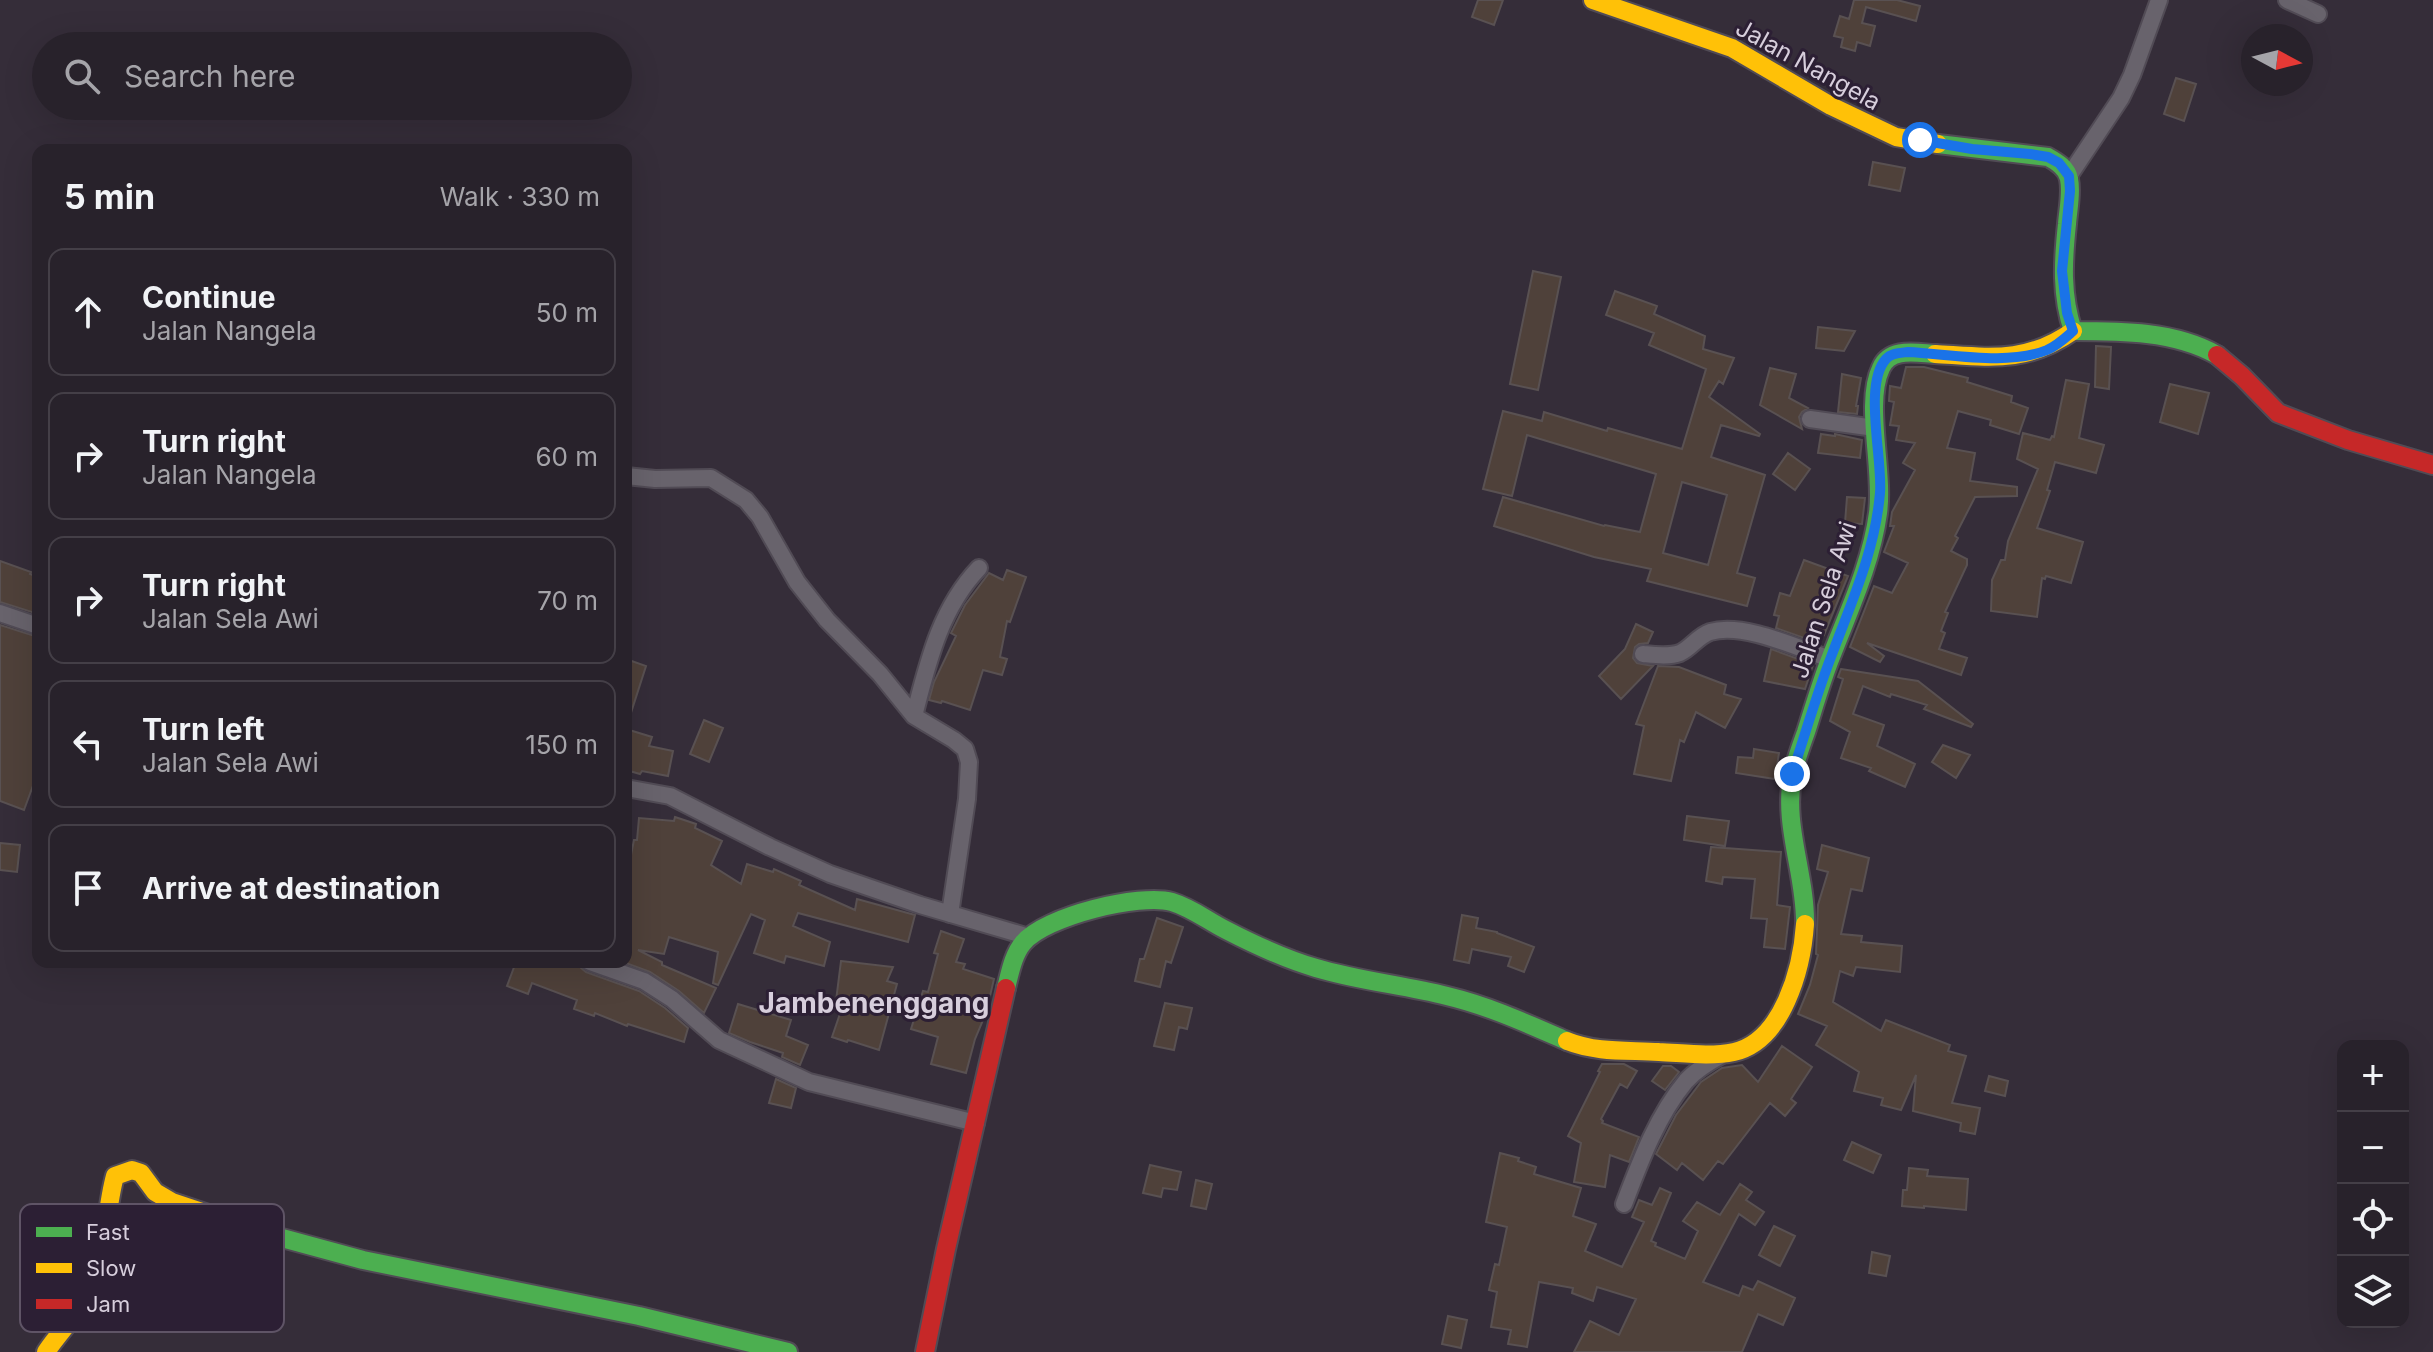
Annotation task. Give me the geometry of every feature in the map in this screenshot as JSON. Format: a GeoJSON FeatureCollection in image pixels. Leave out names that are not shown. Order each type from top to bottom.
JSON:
{"type":"FeatureCollection","features":[{"type":"Feature","properties":{"kind":"street","name":"Jalan Nangela"},"geometry":{"type":"LineString","coordinates":[[1593,0],[1732,48],[1831,106],[1896,137],[2048,157],[2059,163],[2069,176]]}},
{"type":"Feature","properties":{"kind":"street"},"geometry":{"type":"LineString","coordinates":[[2159,0],[2121,98],[2069,176],[2062,271],[2067,313],[2073,331],[2111,330],[2203,347],[2220,356],[2278,413],[2348,440],[2433,465]]}},
{"type":"Feature","properties":{"kind":"street"},"geometry":{"type":"LineString","coordinates":[[2287,0],[2318,14]]}},
{"type":"Feature","properties":{"kind":"street","name":"Jalan Sela Awi"},"geometry":{"type":"LineString","coordinates":[[1723,1054],[1754,1044],[1772,1027],[1789,995],[1797,969],[1804,929],[1804,906],[1792,832],[1792,774],[1830,659],[1871,550],[1880,490],[1875,428],[1877,379],[1886,359],[1908,352],[1995,357],[2035,354],[2061,342],[2073,331]]}},
{"type":"Feature","properties":{"kind":"street"},"geometry":{"type":"LineString","coordinates":[[1810,419],[1875,428]]}},
{"type":"Feature","properties":{"kind":"street"},"geometry":{"type":"LineString","coordinates":[[632,477],[711,478],[746,500],[760,517],[797,582],[827,620],[880,674],[914,716],[965,749],[968,755],[967,799],[950,914]]}},
{"type":"Feature","properties":{"kind":"street"},"geometry":{"type":"LineString","coordinates":[[914,716],[931,648],[952,603],[979,568]]}},
{"type":"Feature","properties":{"kind":"street"},"geometry":{"type":"LineString","coordinates":[[0,613],[32,624]]}},
{"type":"Feature","properties":{"kind":"street"},"geometry":{"type":"LineString","coordinates":[[1643,654],[1671,655],[1682,652],[1696,639],[1723,629],[1744,631],[1830,659]]}},
{"type":"Feature","properties":{"kind":"street"},"geometry":{"type":"LineString","coordinates":[[632,789],[670,796],[830,874],[1029,937]]}},
{"type":"Feature","properties":{"kind":"street"},"geometry":{"type":"LineString","coordinates":[[925,1352],[1010,971],[1020,947],[1029,937],[1084,913],[1121,902],[1151,898],[1174,901],[1225,929],[1298,962],[1345,976],[1458,999],[1580,1046],[1596,1050],[1723,1054]]}},
{"type":"Feature","properties":{"kind":"street"},"geometry":{"type":"LineString","coordinates":[[607,968],[644,981],[672,999],[719,1040],[809,1082],[976,1123]]}},
{"type":"Feature","properties":{"kind":"street"},"geometry":{"type":"LineString","coordinates":[[1624,1204],[1643,1152],[1687,1080],[1723,1054]]}},
{"type":"Feature","properties":{"kind":"street"},"geometry":{"type":"LineString","coordinates":[[107,1204],[115,1176],[132,1170],[141,1173],[155,1192],[178,1204]]}},
{"type":"Feature","properties":{"kind":"street"},"geometry":{"type":"LineString","coordinates":[[284,1239],[363,1260],[639,1316],[788,1352]]}},
{"type":"Feature","properties":{"kind":"street"},"geometry":{"type":"LineString","coordinates":[[46,1352],[61,1332]]}},
{"type":"Feature","properties":{"kind":"building"},"geometry":{"type":"Polygon","coordinates":[[[1478,0],[1503,0],[1494,25],[1472,17],[1478,0]]]}},
{"type":"Feature","properties":{"kind":"building"},"geometry":{"type":"Polygon","coordinates":[[[1854,0],[1897,0],[1920,6],[1916,21],[1866,7],[1862,23],[1875,26],[1870,46],[1857,42],[1855,51],[1841,47],[1843,38],[1834,36],[1840,16],[1849,19],[1854,0]]]}},
{"type":"Feature","properties":{"kind":"building"},"geometry":{"type":"Polygon","coordinates":[[[2176,78],[2196,84],[2184,121],[2164,114],[2176,78]]]}},
{"type":"Feature","properties":{"kind":"building"},"geometry":{"type":"Polygon","coordinates":[[[1873,162],[1905,168],[1900,191],[1869,185],[1873,162]]]}},
{"type":"Feature","properties":{"kind":"building"},"geometry":{"type":"Polygon","coordinates":[[[1533,271],[1561,277],[1538,390],[1510,384],[1533,271]]]}},
{"type":"Feature","properties":{"kind":"building"},"geometry":{"type":"Polygon","coordinates":[[[1615,291],[1657,306],[1654,314],[1705,336],[1703,349],[1734,358],[1723,384],[1719,381],[1709,397],[1760,434],[1721,425],[1711,457],[1765,475],[1737,573],[1755,578],[1747,606],[1647,581],[1651,569],[1594,557],[1494,526],[1503,497],[1604,526],[1640,532],[1656,474],[1527,435],[1512,496],[1483,489],[1503,411],[1542,421],[1544,412],[1682,449],[1706,369],[1649,345],[1654,333],[1606,315],[1615,291]],[[1682,482],[1663,553],[1708,565],[1727,495],[1682,482]]]}},
{"type":"Feature","properties":{"kind":"building"},"geometry":{"type":"Polygon","coordinates":[[[1818,327],[1855,331],[1844,351],[1816,348],[1818,327]]]}},
{"type":"Feature","properties":{"kind":"building"},"geometry":{"type":"Polygon","coordinates":[[[2096,346],[2111,347],[2109,389],[2095,387],[2096,346]]]}},
{"type":"Feature","properties":{"kind":"building"},"geometry":{"type":"Polygon","coordinates":[[[1906,367],[1924,367],[1968,378],[1967,382],[2012,396],[2011,402],[2028,408],[2019,434],[1990,425],[1991,420],[1958,411],[1947,448],[1975,453],[1970,481],[2017,487],[2017,496],[1975,497],[1955,536],[1958,538],[1951,551],[1967,559],[1967,565],[1945,612],[1948,613],[1941,631],[1945,633],[1939,649],[1967,658],[1961,675],[1867,643],[1884,656],[1880,662],[1850,647],[1874,586],[1892,593],[1908,563],[1884,552],[1894,526],[1890,526],[1892,512],[1915,470],[1903,463],[1915,443],[1896,440],[1899,426],[1890,425],[1894,402],[1889,401],[1890,386],[1901,388],[1906,367]]]}},
{"type":"Feature","properties":{"kind":"building"},"geometry":{"type":"Polygon","coordinates":[[[1770,368],[1796,374],[1789,398],[1808,408],[1799,417],[1802,429],[1760,405],[1770,368]]]}},
{"type":"Feature","properties":{"kind":"building"},"geometry":{"type":"Polygon","coordinates":[[[1842,374],[1861,378],[1857,414],[1838,412],[1842,374]]]}},
{"type":"Feature","properties":{"kind":"building"},"geometry":{"type":"Polygon","coordinates":[[[2066,380],[2089,384],[2079,438],[2104,445],[2096,473],[2055,462],[2047,490],[2050,491],[2037,528],[2083,542],[2071,583],[2046,576],[2042,578],[2037,617],[1991,611],[1992,580],[2001,560],[2005,560],[2008,541],[2038,469],[2017,459],[2023,433],[2050,440],[2054,437],[2066,380]]]}},
{"type":"Feature","properties":{"kind":"building"},"geometry":{"type":"Polygon","coordinates":[[[2170,384],[2209,393],[2198,434],[2160,422],[2170,384]]]}},
{"type":"Feature","properties":{"kind":"building"},"geometry":{"type":"Polygon","coordinates":[[[1821,434],[1862,440],[1860,458],[1818,453],[1821,434]]]}},
{"type":"Feature","properties":{"kind":"building"},"geometry":{"type":"Polygon","coordinates":[[[1788,453],[1810,469],[1795,490],[1773,474],[1788,453]]]}},
{"type":"Feature","properties":{"kind":"building"},"geometry":{"type":"Polygon","coordinates":[[[1847,497],[1865,498],[1862,524],[1845,523],[1847,497]]]}},
{"type":"Feature","properties":{"kind":"building"},"geometry":{"type":"Polygon","coordinates":[[[1804,560],[1848,576],[1824,635],[1810,627],[1807,639],[1776,628],[1779,616],[1774,615],[1780,593],[1790,596],[1804,560]]]}},
{"type":"Feature","properties":{"kind":"building"},"geometry":{"type":"Polygon","coordinates":[[[0,561],[31,572],[32,612],[0,602],[0,561]]]}},
{"type":"Feature","properties":{"kind":"building"},"geometry":{"type":"Polygon","coordinates":[[[1007,570],[1026,577],[1010,622],[1007,621],[1000,657],[1007,659],[1002,675],[983,670],[970,710],[929,700],[956,636],[951,633],[965,605],[989,573],[1003,580],[1007,570]]]}},
{"type":"Feature","properties":{"kind":"building"},"geometry":{"type":"Polygon","coordinates":[[[1636,624],[1653,632],[1648,643],[1635,647],[1633,658],[1637,663],[1653,666],[1621,699],[1599,676],[1625,649],[1636,624]]]}},
{"type":"Feature","properties":{"kind":"building"},"geometry":{"type":"Polygon","coordinates":[[[0,625],[32,635],[32,788],[24,810],[0,801],[0,625]]]}},
{"type":"Feature","properties":{"kind":"building"},"geometry":{"type":"Polygon","coordinates":[[[1771,649],[1813,665],[1805,689],[1764,681],[1771,649]]]}},
{"type":"Feature","properties":{"kind":"building"},"geometry":{"type":"Polygon","coordinates":[[[632,661],[646,666],[632,710],[632,661]]]}},
{"type":"Feature","properties":{"kind":"building"},"geometry":{"type":"Polygon","coordinates":[[[1658,666],[1679,667],[1726,685],[1724,694],[1741,699],[1725,728],[1696,712],[1684,742],[1680,740],[1671,781],[1634,774],[1644,726],[1636,724],[1658,666]]]}},
{"type":"Feature","properties":{"kind":"building"},"geometry":{"type":"Polygon","coordinates":[[[1841,669],[1918,681],[1973,724],[1971,727],[1924,709],[1927,705],[1891,694],[1890,697],[1863,686],[1853,714],[1884,725],[1877,746],[1915,764],[1905,787],[1869,771],[1871,768],[1841,758],[1850,732],[1830,721],[1843,679],[1838,677],[1841,669]]]}},
{"type":"Feature","properties":{"kind":"building"},"geometry":{"type":"Polygon","coordinates":[[[704,720],[723,728],[709,762],[690,754],[704,720]]]}},
{"type":"Feature","properties":{"kind":"building"},"geometry":{"type":"Polygon","coordinates":[[[632,731],[652,737],[649,746],[673,751],[668,776],[642,771],[640,774],[632,772],[632,731]]]}},
{"type":"Feature","properties":{"kind":"building"},"geometry":{"type":"Polygon","coordinates":[[[1943,745],[1970,755],[1956,778],[1932,762],[1943,745]]]}},
{"type":"Feature","properties":{"kind":"building"},"geometry":{"type":"Polygon","coordinates":[[[1754,749],[1779,753],[1775,779],[1736,773],[1738,757],[1753,758],[1754,749]]]}},
{"type":"Feature","properties":{"kind":"building"},"geometry":{"type":"Polygon","coordinates":[[[1687,816],[1729,821],[1725,846],[1684,840],[1687,816]]]}},
{"type":"Feature","properties":{"kind":"building"},"geometry":{"type":"Polygon","coordinates":[[[675,817],[696,824],[695,828],[722,841],[711,865],[741,884],[747,864],[773,872],[774,869],[801,881],[799,885],[855,910],[857,899],[915,915],[908,942],[798,913],[793,926],[830,942],[824,966],[786,956],[784,963],[754,953],[765,920],[751,914],[718,985],[713,983],[718,952],[669,937],[664,954],[638,950],[662,962],[662,965],[716,988],[704,1013],[679,991],[650,972],[632,965],[632,850],[634,840],[637,840],[639,818],[674,821],[675,817]]]}},
{"type":"Feature","properties":{"kind":"building"},"geometry":{"type":"Polygon","coordinates":[[[0,843],[20,845],[17,872],[0,870],[0,843]]]}},
{"type":"Feature","properties":{"kind":"building"},"geometry":{"type":"Polygon","coordinates":[[[1822,845],[1869,858],[1862,891],[1851,889],[1841,934],[1862,936],[1861,942],[1902,946],[1900,972],[1856,967],[1853,976],[1840,971],[1833,1002],[1881,1031],[1886,1020],[1950,1045],[1948,1051],[1966,1056],[1952,1103],[1980,1108],[1975,1134],[1960,1131],[1961,1123],[1913,1111],[1916,1075],[1901,1110],[1881,1105],[1883,1098],[1854,1091],[1859,1072],[1816,1045],[1827,1026],[1798,1014],[1818,955],[1818,905],[1828,872],[1817,869],[1822,845]]]}},
{"type":"Feature","properties":{"kind":"building"},"geometry":{"type":"Polygon","coordinates":[[[1711,847],[1781,852],[1777,905],[1790,907],[1785,949],[1764,947],[1767,919],[1751,918],[1755,879],[1723,877],[1722,884],[1706,881],[1711,847]]]}},
{"type":"Feature","properties":{"kind":"building"},"geometry":{"type":"Polygon","coordinates":[[[1462,915],[1478,918],[1476,928],[1497,932],[1534,947],[1524,972],[1508,966],[1511,957],[1472,949],[1469,963],[1454,960],[1462,915]]]}},
{"type":"Feature","properties":{"kind":"building"},"geometry":{"type":"Polygon","coordinates":[[[1157,918],[1183,927],[1171,963],[1166,961],[1160,987],[1135,981],[1140,959],[1144,959],[1157,918]]]}},
{"type":"Feature","properties":{"kind":"building"},"geometry":{"type":"Polygon","coordinates":[[[941,931],[964,939],[956,962],[965,964],[963,969],[994,979],[966,1073],[931,1064],[938,1037],[911,1029],[923,991],[928,992],[941,931]]]}},
{"type":"Feature","properties":{"kind":"building"},"geometry":{"type":"Polygon","coordinates":[[[841,961],[893,967],[887,981],[897,984],[879,1050],[832,1037],[844,1002],[836,1001],[841,961]]]}},
{"type":"Feature","properties":{"kind":"building"},"geometry":{"type":"Polygon","coordinates":[[[514,968],[581,968],[639,991],[688,1028],[684,1042],[574,1009],[577,1000],[532,983],[528,994],[507,986],[514,968]]]}},
{"type":"Feature","properties":{"kind":"building"},"geometry":{"type":"Polygon","coordinates":[[[1165,1003],[1192,1008],[1187,1029],[1179,1027],[1174,1050],[1154,1046],[1165,1003]]]}},
{"type":"Feature","properties":{"kind":"building"},"geometry":{"type":"Polygon","coordinates":[[[738,1004],[791,1020],[786,1036],[808,1045],[800,1065],[782,1057],[783,1053],[729,1033],[738,1004]]]}},
{"type":"Feature","properties":{"kind":"building"},"geometry":{"type":"Polygon","coordinates":[[[1782,1046],[1812,1067],[1791,1099],[1796,1103],[1785,1116],[1770,1103],[1723,1164],[1718,1161],[1703,1180],[1682,1163],[1677,1170],[1656,1154],[1676,1115],[1701,1082],[1722,1068],[1742,1065],[1758,1082],[1782,1046]]]}},
{"type":"Feature","properties":{"kind":"building"},"geometry":{"type":"Polygon","coordinates":[[[1602,1064],[1624,1064],[1637,1071],[1627,1088],[1620,1084],[1601,1119],[1602,1123],[1639,1137],[1629,1162],[1610,1155],[1605,1187],[1574,1182],[1581,1143],[1568,1136],[1602,1064]]]}},
{"type":"Feature","properties":{"kind":"building"},"geometry":{"type":"Polygon","coordinates":[[[1663,1066],[1671,1066],[1679,1072],[1665,1090],[1652,1081],[1663,1066]]]}},
{"type":"Feature","properties":{"kind":"building"},"geometry":{"type":"Polygon","coordinates":[[[1989,1076],[2008,1081],[2005,1096],[1985,1091],[1989,1076]]]}},
{"type":"Feature","properties":{"kind":"building"},"geometry":{"type":"Polygon","coordinates":[[[776,1079],[796,1088],[791,1108],[769,1103],[776,1079]]]}},
{"type":"Feature","properties":{"kind":"building"},"geometry":{"type":"Polygon","coordinates":[[[1852,1142],[1881,1155],[1873,1173],[1844,1160],[1852,1142]]]}},
{"type":"Feature","properties":{"kind":"building"},"geometry":{"type":"Polygon","coordinates":[[[1500,1153],[1536,1167],[1534,1174],[1581,1188],[1573,1216],[1596,1224],[1585,1251],[1622,1267],[1644,1222],[1632,1217],[1639,1200],[1652,1205],[1660,1188],[1671,1193],[1651,1241],[1656,1243],[1655,1246],[1685,1259],[1698,1231],[1683,1221],[1697,1202],[1720,1215],[1740,1184],[1752,1192],[1746,1200],[1764,1212],[1755,1225],[1739,1214],[1703,1282],[1739,1296],[1743,1286],[1753,1290],[1758,1281],[1795,1298],[1783,1325],[1758,1314],[1742,1352],[1574,1352],[1590,1321],[1619,1335],[1636,1299],[1597,1287],[1593,1301],[1572,1293],[1573,1288],[1539,1282],[1527,1347],[1508,1344],[1511,1330],[1491,1327],[1497,1292],[1489,1290],[1495,1264],[1499,1265],[1507,1227],[1486,1222],[1500,1153]]]}},
{"type":"Feature","properties":{"kind":"building"},"geometry":{"type":"Polygon","coordinates":[[[1150,1165],[1181,1172],[1177,1190],[1163,1188],[1161,1197],[1143,1193],[1150,1165]]]}},
{"type":"Feature","properties":{"kind":"building"},"geometry":{"type":"Polygon","coordinates":[[[1909,1168],[1928,1170],[1927,1176],[1968,1179],[1966,1210],[1902,1206],[1909,1168]]]}},
{"type":"Feature","properties":{"kind":"building"},"geometry":{"type":"Polygon","coordinates":[[[1196,1180],[1212,1184],[1206,1209],[1191,1206],[1196,1180]]]}},
{"type":"Feature","properties":{"kind":"building"},"geometry":{"type":"Polygon","coordinates":[[[1774,1226],[1795,1236],[1780,1266],[1759,1255],[1774,1226]]]}},
{"type":"Feature","properties":{"kind":"building"},"geometry":{"type":"Polygon","coordinates":[[[1872,1252],[1890,1256],[1886,1276],[1869,1273],[1872,1252]]]}},
{"type":"Feature","properties":{"kind":"building"},"geometry":{"type":"Polygon","coordinates":[[[1448,1316],[1467,1320],[1461,1348],[1442,1344],[1448,1316]]]}},
{"type":"Feature","properties":{"kind":"traffic: fast"},"geometry":{"type":"LineString","coordinates":[[1938,144],[2048,157],[2066,172],[2070,190],[2064,278],[2073,331],[2129,332],[2166,337],[2217,355]]}},
{"type":"Feature","properties":{"kind":"traffic: fast"},"geometry":{"type":"LineString","coordinates":[[1805,924],[1790,792],[1799,752],[1865,569],[1875,532],[1879,496],[1874,418],[1876,383],[1885,361],[1897,354],[1935,354]]}},
{"type":"Feature","properties":{"kind":"traffic: fast"},"geometry":{"type":"LineString","coordinates":[[1006,988],[1017,953],[1034,933],[1094,909],[1157,900],[1172,902],[1193,911],[1248,941],[1304,964],[1463,1000],[1567,1041]]}},
{"type":"Feature","properties":{"kind":"traffic: fast"},"geometry":{"type":"LineString","coordinates":[[284,1239],[363,1260],[639,1316],[788,1352]]}},
{"type":"Feature","properties":{"kind":"traffic: slow"},"geometry":{"type":"LineString","coordinates":[[1593,0],[1732,48],[1831,106],[1896,137],[1938,144]]}},
{"type":"Feature","properties":{"kind":"traffic: slow"},"geometry":{"type":"LineString","coordinates":[[1935,354],[1990,357],[2023,354],[2056,342],[2073,331]]}},
{"type":"Feature","properties":{"kind":"traffic: slow"},"geometry":{"type":"LineString","coordinates":[[1567,1041],[1601,1049],[1696,1054],[1734,1052],[1751,1045],[1765,1034],[1787,1000],[1800,961],[1805,924]]}},
{"type":"Feature","properties":{"kind":"traffic: slow"},"geometry":{"type":"LineString","coordinates":[[109,1204],[115,1176],[132,1170],[141,1173],[155,1192],[178,1204]]}},
{"type":"Feature","properties":{"kind":"traffic: slow"},"geometry":{"type":"LineString","coordinates":[[46,1352],[62,1332]]}},
{"type":"Feature","properties":{"kind":"traffic: jam"},"geometry":{"type":"LineString","coordinates":[[2217,355],[2278,413],[2348,440],[2433,465]]}},
{"type":"Feature","properties":{"kind":"traffic: jam"},"geometry":{"type":"LineString","coordinates":[[925,1352],[1006,988]]}},
{"type":"Feature","properties":{"kind":"district","name":"Jambenenggang"},"geometry":{"type":"Point","coordinates":[874,1003]}},
{"type":"Feature","properties":{"kind":"route"},"geometry":{"type":"LineString","coordinates":[[1792,774],[1830,659],[1871,550],[1880,490],[1875,395],[1877,379],[1886,359],[1908,352],[1995,357],[2035,354],[2061,342],[2073,331],[2067,313],[2062,271],[2069,176],[2059,163],[2048,157],[2030,154],[1920,140]]}}]}
